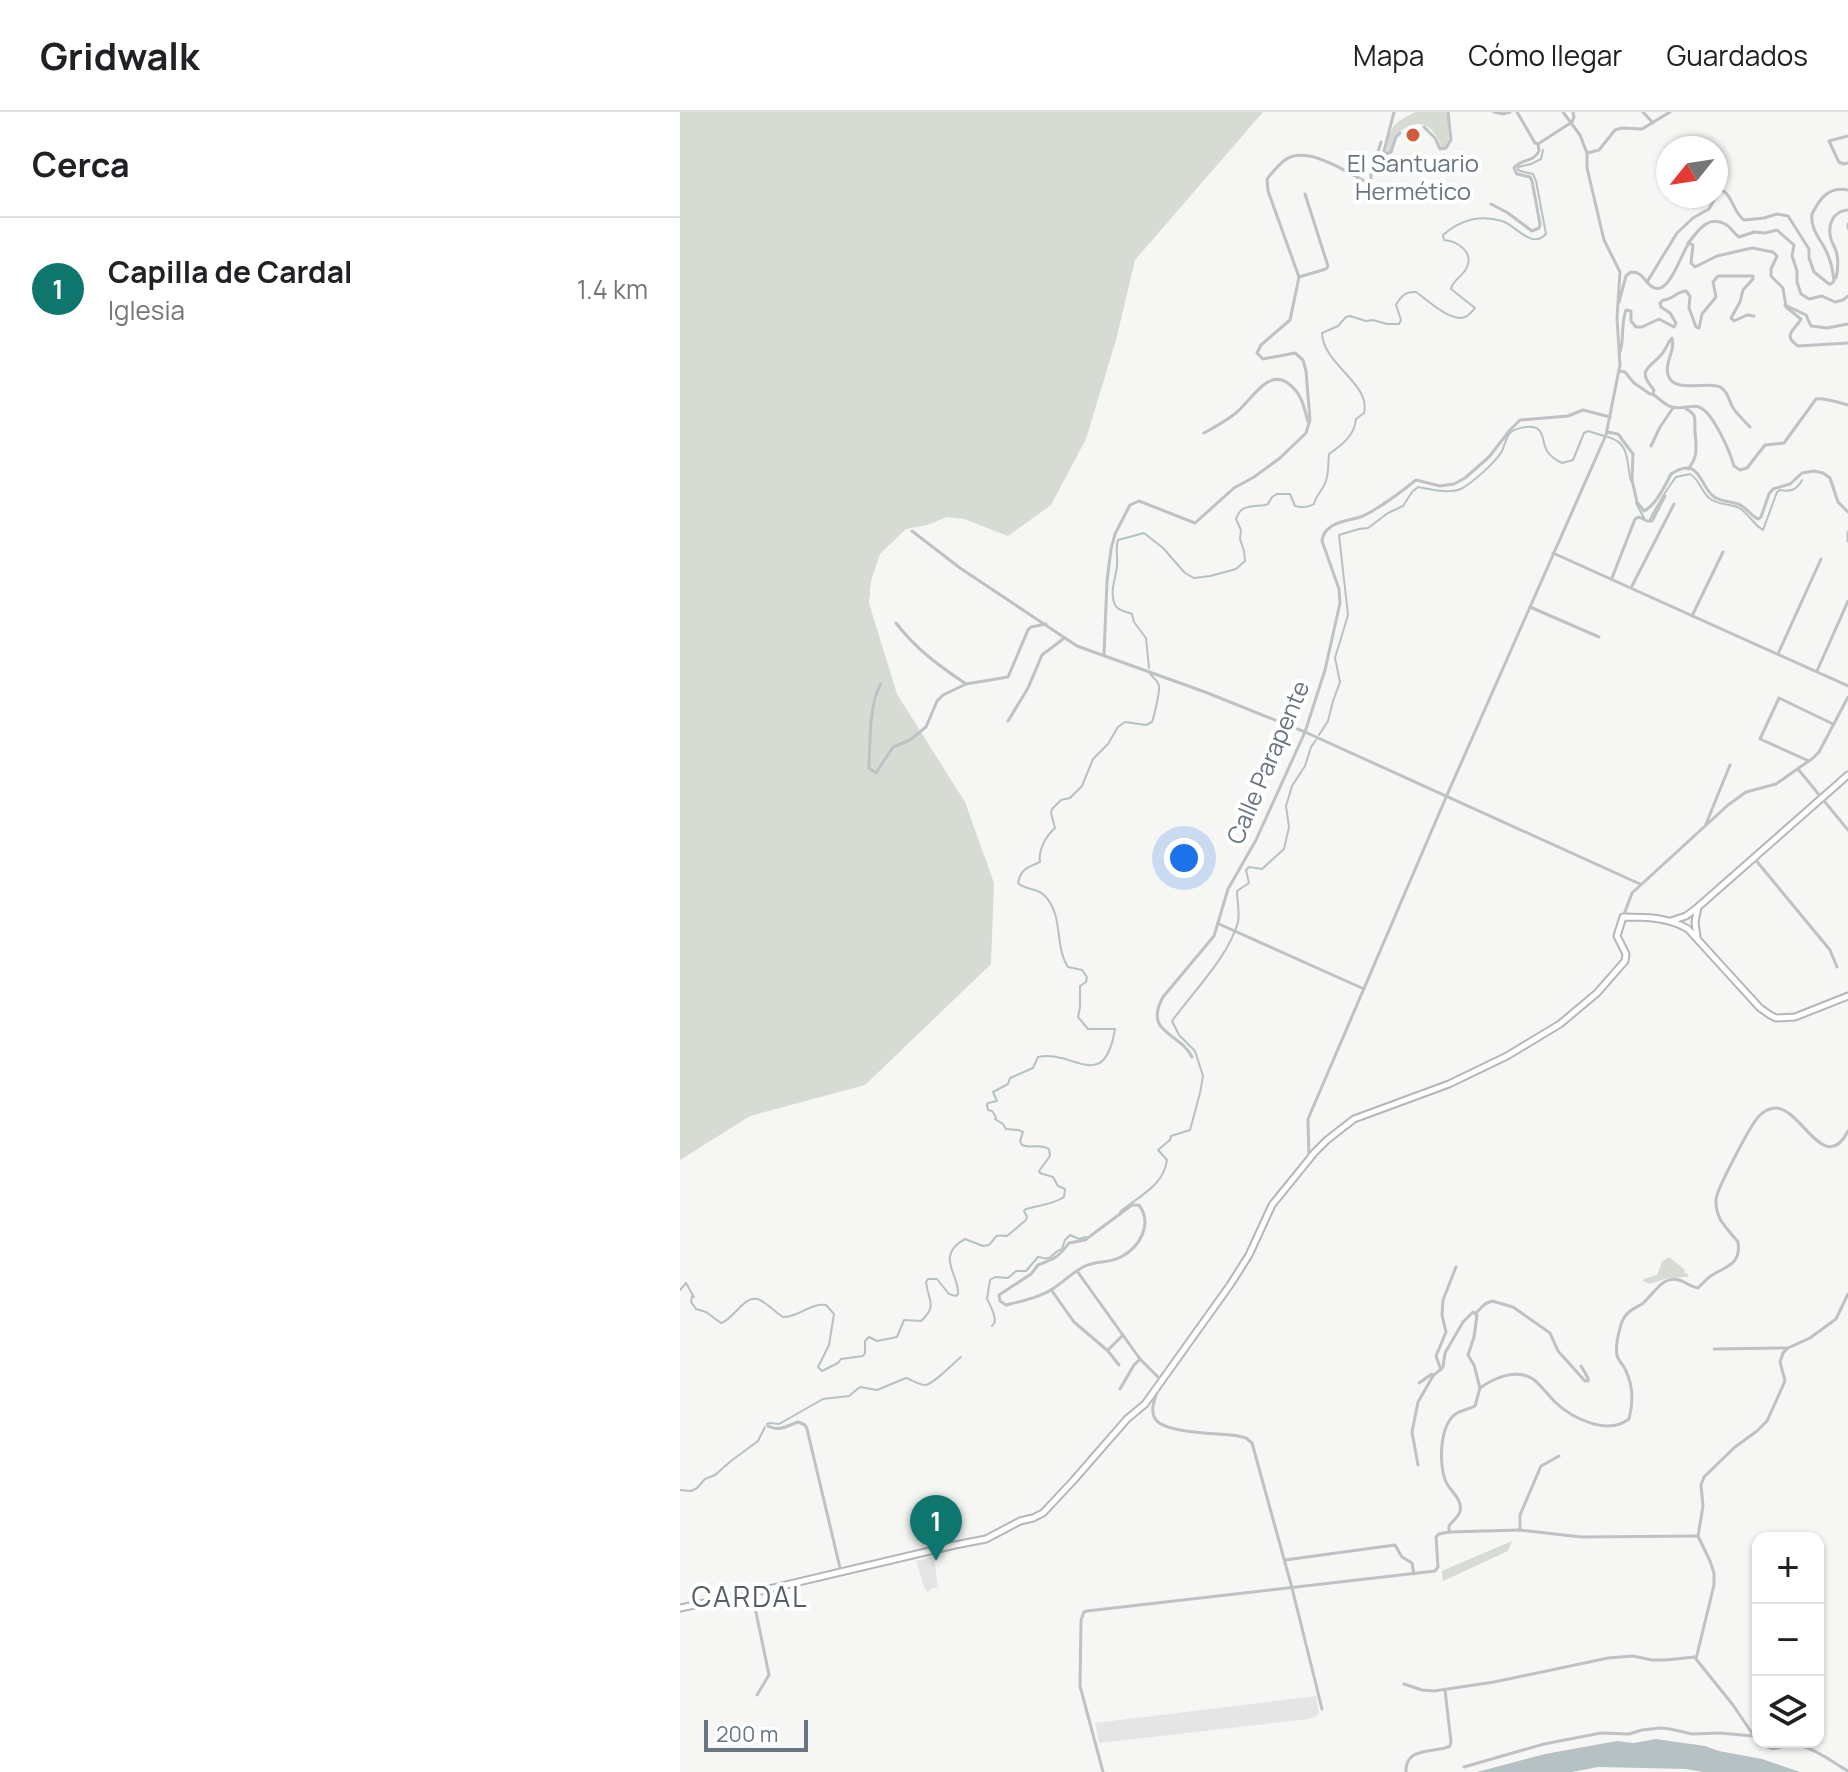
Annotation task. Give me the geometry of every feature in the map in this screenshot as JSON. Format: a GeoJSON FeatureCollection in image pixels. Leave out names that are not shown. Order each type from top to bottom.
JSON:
{"type":"FeatureCollection","features":[{"type":"Feature","properties":{"kind":"street"},"geometry":{"type":"LineString","coordinates":[[1394,112],[1384,151],[1386,154],[1391,152],[1400,133]]}},
{"type":"Feature","properties":{"kind":"street"},"geometry":{"type":"LineString","coordinates":[[1424,127],[1435,138],[1440,149],[1446,148],[1451,140],[1448,112]]}},
{"type":"Feature","properties":{"kind":"street"},"geometry":{"type":"LineString","coordinates":[[1494,112],[1510,112]]}},
{"type":"Feature","properties":{"kind":"street"},"geometry":{"type":"LineString","coordinates":[[1491,204],[1532,231],[1539,228],[1532,181],[1530,177],[1517,174],[1514,168],[1535,157],[1539,151],[1538,144],[1517,112]]}},
{"type":"Feature","properties":{"kind":"street"},"geometry":{"type":"LineString","coordinates":[[1309,1159],[1308,1119],[1607,432],[1619,371],[1617,306],[1620,272],[1604,240],[1587,168],[1587,153],[1580,135],[1563,112]]}},
{"type":"Feature","properties":{"kind":"street"},"geometry":{"type":"LineString","coordinates":[[1538,144],[1572,122],[1573,112]]}},
{"type":"Feature","properties":{"kind":"street"},"geometry":{"type":"LineString","coordinates":[[1643,112],[1653,123]]}},
{"type":"Feature","properties":{"kind":"street"},"geometry":{"type":"LineString","coordinates":[[1587,153],[1599,150],[1615,130],[1642,129],[1670,112]]}},
{"type":"Feature","properties":{"kind":"street"},"geometry":{"type":"LineString","coordinates":[[1848,136],[1829,141],[1839,162],[1848,163]]}},
{"type":"Feature","properties":{"kind":"street"},"geometry":{"type":"LineString","coordinates":[[1104,655],[1111,549],[1130,505],[1139,501],[1195,523],[1234,488],[1280,458],[1306,433],[1309,401],[1303,360],[1295,353],[1263,359],[1257,353],[1261,345],[1290,320],[1299,277],[1268,191],[1267,179],[1285,159],[1305,155],[1326,161],[1368,183],[1371,182],[1381,142]]}},
{"type":"Feature","properties":{"kind":"street"},"geometry":{"type":"LineString","coordinates":[[1647,282],[1677,233],[1709,209],[1722,190],[1744,220],[1777,214],[1788,216],[1809,249],[1814,273],[1829,284],[1836,277],[1838,260],[1830,226],[1836,214],[1848,210]]}},
{"type":"Feature","properties":{"kind":"street"},"geometry":{"type":"LineString","coordinates":[[1834,281],[1827,253],[1813,229],[1812,214],[1828,192],[1848,190]]}},
{"type":"Feature","properties":{"kind":"street"},"geometry":{"type":"LineString","coordinates":[[1299,277],[1328,266],[1305,194]]}},
{"type":"Feature","properties":{"kind":"street"},"geometry":{"type":"LineString","coordinates":[[1617,306],[1628,274],[1637,272],[1653,288],[1659,289],[1670,281],[1688,243],[1702,226],[1714,221],[1726,224],[1739,237],[1779,230],[1794,245],[1792,258],[1802,296],[1809,299],[1824,297],[1833,302],[1848,296]]}},
{"type":"Feature","properties":{"kind":"street"},"geometry":{"type":"LineString","coordinates":[[1688,243],[1693,245],[1691,263],[1695,267],[1717,256],[1752,248],[1774,252],[1777,259],[1771,276],[1783,288],[1789,311],[1800,317],[1800,322],[1790,333],[1792,341],[1796,345],[1811,346],[1848,343]]}},
{"type":"Feature","properties":{"kind":"street"},"geometry":{"type":"LineString","coordinates":[[1619,354],[1626,310],[1631,311],[1631,321],[1636,327],[1657,319],[1674,327],[1676,323],[1660,303],[1686,291],[1690,296],[1689,312],[1698,328],[1704,311],[1716,297],[1713,282],[1718,276],[1753,276],[1741,292],[1740,302],[1731,318],[1734,321],[1747,315],[1754,316]]}},
{"type":"Feature","properties":{"kind":"street"},"geometry":{"type":"LineString","coordinates":[[1785,305],[1804,314],[1811,326],[1827,328],[1848,324]]}},
{"type":"Feature","properties":{"kind":"street"},"geometry":{"type":"LineString","coordinates":[[1653,394],[1654,389],[1645,378],[1645,370],[1662,354],[1672,338],[1674,344],[1667,369],[1671,380],[1679,385],[1718,386],[1750,427]]}},
{"type":"Feature","properties":{"kind":"street"},"geometry":{"type":"LineString","coordinates":[[1619,371],[1625,372],[1634,383],[1673,408],[1697,406],[1705,411],[1727,446],[1734,466],[1741,470],[1747,468],[1765,445],[1784,443],[1816,399],[1848,405]]}},
{"type":"Feature","properties":{"kind":"street"},"geometry":{"type":"LineString","coordinates":[[1204,433],[1229,418],[1264,385],[1278,378],[1299,394],[1308,426]]}},
{"type":"Feature","properties":{"kind":"street"},"geometry":{"type":"LineString","coordinates":[[1651,446],[1673,408]]}},
{"type":"Feature","properties":{"kind":"street"},"geometry":{"type":"LineString","coordinates":[[1684,408],[1696,417],[1698,446],[1688,469]]}},
{"type":"Feature","properties":{"kind":"street","name":"Calle Parapente"},"geometry":{"type":"LineString","coordinates":[[1192,1057],[1186,1047],[1159,1026],[1158,1009],[1163,997],[1210,941],[1219,924],[1228,889],[1256,840],[1305,732],[1330,652],[1340,603],[1339,589],[1322,541],[1323,535],[1340,522],[1364,515],[1402,493],[1414,481],[1440,486],[1465,478],[1482,464],[1520,420],[1568,416],[1583,410],[1610,417]]}},
{"type":"Feature","properties":{"kind":"street"},"geometry":{"type":"LineString","coordinates":[[1607,432],[1618,434],[1631,451],[1632,480],[1637,502],[1643,511],[1649,510],[1671,474],[1688,469],[1699,475],[1715,498],[1740,505],[1758,519],[1773,489],[1790,484],[1804,473],[1820,472],[1830,478],[1838,502],[1848,512]]}},
{"type":"Feature","properties":{"kind":"street"},"geometry":{"type":"LineString","coordinates":[[1612,578],[1635,519],[1639,517],[1652,521],[1665,496]]}},
{"type":"Feature","properties":{"kind":"street"},"geometry":{"type":"LineString","coordinates":[[1632,587],[1674,504]]}},
{"type":"Feature","properties":{"kind":"street"},"geometry":{"type":"LineString","coordinates":[[912,531],[970,575],[1077,646],[1305,732],[1640,884]]}},
{"type":"Feature","properties":{"kind":"street"},"geometry":{"type":"LineString","coordinates":[[1848,532],[1848,541]]}},
{"type":"Feature","properties":{"kind":"street"},"geometry":{"type":"LineString","coordinates":[[1692,616],[1723,552]]}},
{"type":"Feature","properties":{"kind":"street"},"geometry":{"type":"LineString","coordinates":[[1553,553],[1848,686]]}},
{"type":"Feature","properties":{"kind":"street"},"geometry":{"type":"LineString","coordinates":[[1777,655],[1821,559]]}},
{"type":"Feature","properties":{"kind":"street"},"geometry":{"type":"LineString","coordinates":[[1817,672],[1848,601]]}},
{"type":"Feature","properties":{"kind":"street"},"geometry":{"type":"LineString","coordinates":[[1530,607],[1599,637]]}},
{"type":"Feature","properties":{"kind":"street"},"geometry":{"type":"LineString","coordinates":[[896,623],[912,644],[966,684]]}},
{"type":"Feature","properties":{"kind":"street"},"geometry":{"type":"LineString","coordinates":[[881,684],[874,707],[869,768],[876,773],[895,745],[910,740],[926,727],[940,697],[966,684],[1008,677],[1028,630],[1046,624]]}},
{"type":"Feature","properties":{"kind":"street"},"geometry":{"type":"LineString","coordinates":[[1008,721],[1028,688],[1042,655],[1063,639]]}},
{"type":"Feature","properties":{"kind":"street"},"geometry":{"type":"LineString","coordinates":[[680,1608],[982,1541],[1020,1521],[1037,1517],[1055,1501],[1127,1419],[1145,1404],[1249,1255],[1272,1205],[1327,1140],[1354,1119],[1449,1084],[1507,1056],[1560,1024],[1597,993],[1625,961],[1626,954],[1617,936],[1629,896],[1728,805],[1746,792],[1771,786],[1819,752],[1848,697]]}},
{"type":"Feature","properties":{"kind":"street"},"geometry":{"type":"LineString","coordinates":[[1809,761],[1760,739],[1779,698],[1833,724]]}},
{"type":"Feature","properties":{"kind":"street"},"geometry":{"type":"LineString","coordinates":[[1705,827],[1730,765]]}},
{"type":"Feature","properties":{"kind":"street"},"geometry":{"type":"LineString","coordinates":[[1798,769],[1848,830]]}},
{"type":"Feature","properties":{"kind":"street"},"geometry":{"type":"LineString","coordinates":[[1671,921],[1686,916],[1698,907],[1848,775]]}},
{"type":"Feature","properties":{"kind":"street"},"geometry":{"type":"LineString","coordinates":[[1754,858],[1830,950],[1837,967]]}},
{"type":"Feature","properties":{"kind":"street"},"geometry":{"type":"LineString","coordinates":[[1697,938],[1695,922],[1698,907]]}},
{"type":"Feature","properties":{"kind":"street"},"geometry":{"type":"LineString","coordinates":[[1623,917],[1671,921],[1682,926],[1770,1015],[1795,1017],[1848,996]]}},
{"type":"Feature","properties":{"kind":"street"},"geometry":{"type":"LineString","coordinates":[[1219,924],[1364,989]]}},
{"type":"Feature","properties":{"kind":"street"},"geometry":{"type":"LineString","coordinates":[[1480,1388],[1507,1375],[1526,1376],[1566,1410],[1586,1420],[1611,1426],[1624,1423],[1630,1417],[1633,1403],[1628,1375],[1617,1355],[1623,1319],[1663,1283],[1679,1280],[1694,1289],[1698,1288],[1733,1262],[1739,1245],[1719,1220],[1717,1197],[1723,1178],[1757,1118],[1769,1109],[1784,1110],[1827,1147],[1841,1142],[1848,1131]]}},
{"type":"Feature","properties":{"kind":"street"},"geometry":{"type":"LineString","coordinates":[[1132,1205],[1140,1206],[1145,1228],[1134,1246],[1121,1257],[1087,1265],[1051,1290],[1006,1305],[998,1299],[1002,1292],[1031,1274],[1038,1265],[1052,1261],[1069,1243],[1085,1240],[1132,1205]]}},
{"type":"Feature","properties":{"kind":"street"},"geometry":{"type":"LineString","coordinates":[[1441,1370],[1436,1356],[1446,1332],[1443,1300],[1456,1267]]}},
{"type":"Feature","properties":{"kind":"street"},"geometry":{"type":"LineString","coordinates":[[1077,1271],[1160,1383]]}},
{"type":"Feature","properties":{"kind":"street"},"geometry":{"type":"LineString","coordinates":[[1051,1290],[1079,1326],[1119,1365]]}},
{"type":"Feature","properties":{"kind":"street"},"geometry":{"type":"LineString","coordinates":[[1695,1657],[1714,1585],[1714,1573],[1698,1536],[1704,1477],[1767,1421],[1785,1381],[1780,1362],[1783,1353],[1836,1319],[1848,1294]]}},
{"type":"Feature","properties":{"kind":"street"},"geometry":{"type":"LineString","coordinates":[[1419,1383],[1444,1366],[1445,1353],[1471,1313],[1498,1301],[1550,1333],[1558,1351],[1588,1381],[1581,1366]]}},
{"type":"Feature","properties":{"kind":"street"},"geometry":{"type":"LineString","coordinates":[[1449,1532],[1449,1526],[1461,1508],[1445,1478],[1443,1435],[1457,1414],[1475,1406],[1480,1388],[1468,1355],[1474,1337],[1476,1313]]}},
{"type":"Feature","properties":{"kind":"street"},"geometry":{"type":"LineString","coordinates":[[1108,1351],[1123,1335]]}},
{"type":"Feature","properties":{"kind":"street"},"geometry":{"type":"LineString","coordinates":[[1714,1349],[1788,1348]]}},
{"type":"Feature","properties":{"kind":"street"},"geometry":{"type":"LineString","coordinates":[[1120,1389],[1140,1359]]}},
{"type":"Feature","properties":{"kind":"street"},"geometry":{"type":"LineString","coordinates":[[1418,1465],[1412,1432],[1419,1398],[1435,1373]]}},
{"type":"Feature","properties":{"kind":"street"},"geometry":{"type":"LineString","coordinates":[[1160,1383],[1153,1410],[1162,1425],[1238,1436],[1252,1443],[1322,1709]]}},
{"type":"Feature","properties":{"kind":"street"},"geometry":{"type":"LineString","coordinates":[[768,1426],[776,1430],[798,1422],[807,1429],[841,1572]]}},
{"type":"Feature","properties":{"kind":"street"},"geometry":{"type":"LineString","coordinates":[[1520,1530],[1520,1515],[1541,1466],[1559,1456]]}},
{"type":"Feature","properties":{"kind":"street"},"geometry":{"type":"LineString","coordinates":[[1103,1772],[1080,1686],[1081,1620],[1084,1612],[1437,1570],[1436,1537],[1449,1532],[1520,1530],[1581,1537],[1698,1536]]}},
{"type":"Feature","properties":{"kind":"street"},"geometry":{"type":"LineString","coordinates":[[1285,1560],[1395,1545],[1402,1557],[1412,1563],[1414,1574]]}},
{"type":"Feature","properties":{"kind":"street"},"geometry":{"type":"LineString","coordinates":[[752,1593],[769,1675],[757,1695]]}},
{"type":"Feature","properties":{"kind":"street"},"geometry":{"type":"LineString","coordinates":[[1404,1684],[1426,1691],[1445,1690],[1608,1658],[1633,1656],[1666,1660],[1695,1657]]}},
{"type":"Feature","properties":{"kind":"street"},"geometry":{"type":"LineString","coordinates":[[1695,1657],[1752,1734]]}},
{"type":"Feature","properties":{"kind":"street"},"geometry":{"type":"LineString","coordinates":[[1406,1772],[1406,1764],[1414,1755],[1450,1746],[1445,1690]]}},
{"type":"Feature","properties":{"kind":"street"},"geometry":{"type":"LineString","coordinates":[[1464,1767],[1544,1744],[1601,1733],[1629,1734],[1661,1728],[1692,1734],[1752,1736]]}},
{"type":"Feature","properties":{"kind":"street"},"geometry":{"type":"LineString","coordinates":[[1803,1748],[1848,1771]]}},
{"type":"Feature","properties":{"kind":"shaded area"},"geometry":{"type":"Polygon","coordinates":[[[680,112],[1263,112],[1135,260],[1116,340],[1086,439],[1051,505],[1008,536],[964,519],[947,517],[906,529],[880,554],[871,581],[869,603],[897,694],[965,802],[994,883],[991,964],[865,1085],[750,1116],[680,1160],[680,112]]]}},
{"type":"Feature","properties":{"kind":"shaded area"},"geometry":{"type":"Polygon","coordinates":[[[1415,112],[1446,112],[1449,142],[1441,148],[1431,129],[1414,124],[1400,132],[1391,150],[1386,151],[1394,126],[1415,112]]]}},
{"type":"Feature","properties":{"kind":"shaded area"},"geometry":{"type":"Polygon","coordinates":[[[1669,1257],[1689,1277],[1668,1278],[1650,1284],[1643,1281],[1657,1275],[1662,1262],[1669,1257]]]}},
{"type":"Feature","properties":{"kind":"shaded area"},"geometry":{"type":"Polygon","coordinates":[[[1512,1541],[1508,1551],[1443,1581],[1442,1571],[1512,1541]]]}},
{"type":"Feature","properties":{"kind":"shaded area"},"geometry":{"type":"Polygon","coordinates":[[[934,1556],[938,1587],[930,1589],[928,1593],[916,1561],[934,1556]]]}},
{"type":"Feature","properties":{"kind":"shaded area"},"geometry":{"type":"Polygon","coordinates":[[[1316,1696],[1319,1713],[1308,1719],[1099,1743],[1095,1723],[1316,1696]]]}},
{"type":"Feature","properties":{"kind":"shaded area"},"geometry":{"type":"Polygon","coordinates":[[[1656,1739],[1762,1759],[1800,1772],[1703,1772],[1598,1767],[1572,1772],[1477,1772],[1545,1754],[1617,1741],[1634,1743],[1656,1739]]]}},
{"type":"Feature","properties":{"kind":"waterway"},"geometry":{"type":"LineString","coordinates":[[1149,668],[1146,638],[1132,614],[1118,609],[1113,600],[1118,540],[1144,533],[1163,548],[1185,573],[1194,578],[1210,576],[1236,569],[1245,561],[1241,530],[1236,519],[1244,509],[1268,504],[1277,494],[1290,494],[1295,506],[1314,504],[1326,481],[1329,454],[1347,439],[1356,419],[1364,413],[1361,392],[1330,355],[1322,333],[1350,316],[1399,324],[1401,320],[1396,305],[1404,295],[1412,292],[1453,317],[1468,315],[1475,308],[1451,289],[1465,270],[1468,256],[1454,242],[1444,240],[1443,235],[1463,222],[1478,218],[1502,221],[1529,238],[1540,238],[1546,234],[1533,174],[1518,169],[1541,159],[1543,150]]}},
{"type":"Feature","properties":{"kind":"waterway"},"geometry":{"type":"LineString","coordinates":[[1319,735],[1328,721],[1340,682],[1335,658],[1348,615],[1339,535],[1368,528],[1403,506],[1418,487],[1445,491],[1461,489],[1495,461],[1509,434],[1519,428],[1538,429],[1549,454],[1562,463],[1573,460],[1584,433],[1588,431],[1604,436]]}},
{"type":"Feature","properties":{"kind":"waterway"},"geometry":{"type":"LineString","coordinates":[[1608,437],[1624,449],[1631,481]]}},
{"type":"Feature","properties":{"kind":"waterway"},"geometry":{"type":"LineString","coordinates":[[1650,519],[1676,477],[1690,474],[1709,498],[1739,508],[1763,530],[1777,492],[1793,490],[1802,480]]}},
{"type":"Feature","properties":{"kind":"waterway"},"geometry":{"type":"LineString","coordinates":[[1636,503],[1644,518]]}},
{"type":"Feature","properties":{"kind":"waterway"},"geometry":{"type":"LineString","coordinates":[[680,1290],[686,1283],[694,1297],[691,1302],[696,1309],[721,1323],[744,1303],[754,1299],[783,1317],[826,1305],[834,1314],[829,1345],[818,1367],[822,1371],[841,1359],[863,1356],[865,1341],[869,1337],[877,1341],[897,1337],[904,1320],[921,1321],[931,1307],[928,1279],[937,1279],[949,1294],[956,1296],[958,1287],[950,1259],[956,1245],[965,1239],[983,1246],[989,1245],[996,1237],[1007,1236],[1026,1220],[1026,1209],[1064,1197],[1065,1189],[1058,1186],[1053,1177],[1039,1171],[1050,1156],[1049,1149],[1022,1145],[1023,1132],[1006,1129],[995,1119],[987,1105],[997,1101],[993,1092],[1008,1084],[1010,1078],[1033,1068],[1038,1057],[1051,1056],[1095,1065],[1103,1060],[1110,1049],[1115,1029],[1088,1029],[1078,1017],[1080,986],[1087,977],[1082,970],[1068,967],[1064,959],[1051,904],[1042,893],[1018,883],[1023,871],[1040,862],[1043,844],[1055,828],[1052,809],[1082,786],[1093,759],[1108,744],[1118,727],[1125,722],[1146,725],[1152,722],[1159,686],[1150,674]]}},
{"type":"Feature","properties":{"kind":"waterway"},"geometry":{"type":"LineString","coordinates":[[1120,1212],[1161,1177],[1167,1160],[1158,1150],[1171,1136],[1190,1130],[1203,1076],[1195,1051],[1179,1035],[1172,1021],[1227,948],[1239,918],[1237,891],[1249,883],[1246,870],[1249,867],[1262,869],[1284,849],[1289,827],[1286,806],[1292,786],[1316,740]]}},
{"type":"Feature","properties":{"kind":"waterway"},"geometry":{"type":"LineString","coordinates":[[992,1326],[994,1316],[987,1299],[990,1280],[995,1277],[1008,1278],[1016,1271],[1026,1271],[1038,1257],[1048,1259],[1062,1249],[1070,1235],[1079,1239],[1086,1237]]}},
{"type":"Feature","properties":{"kind":"waterway"},"geometry":{"type":"LineString","coordinates":[[767,1424],[779,1424],[823,1399],[849,1396],[860,1387],[877,1390],[906,1378],[929,1384],[961,1357]]}},
{"type":"Feature","properties":{"kind":"waterway"},"geometry":{"type":"LineString","coordinates":[[680,1490],[691,1491],[715,1475],[758,1441],[765,1427]]}},
{"type":"Feature","properties":{"kind":"place","name":"El Santuario Hermético"},"geometry":{"type":"Point","coordinates":[1413,135]}},
{"type":"Feature","properties":{"kind":"place","name":"Capilla de Cardal"},"geometry":{"type":"Point","coordinates":[936,1561]}},
{"type":"Feature","properties":{"kind":"district","name":"CARDAL"},"geometry":{"type":"Point","coordinates":[750,1596]}}]}
